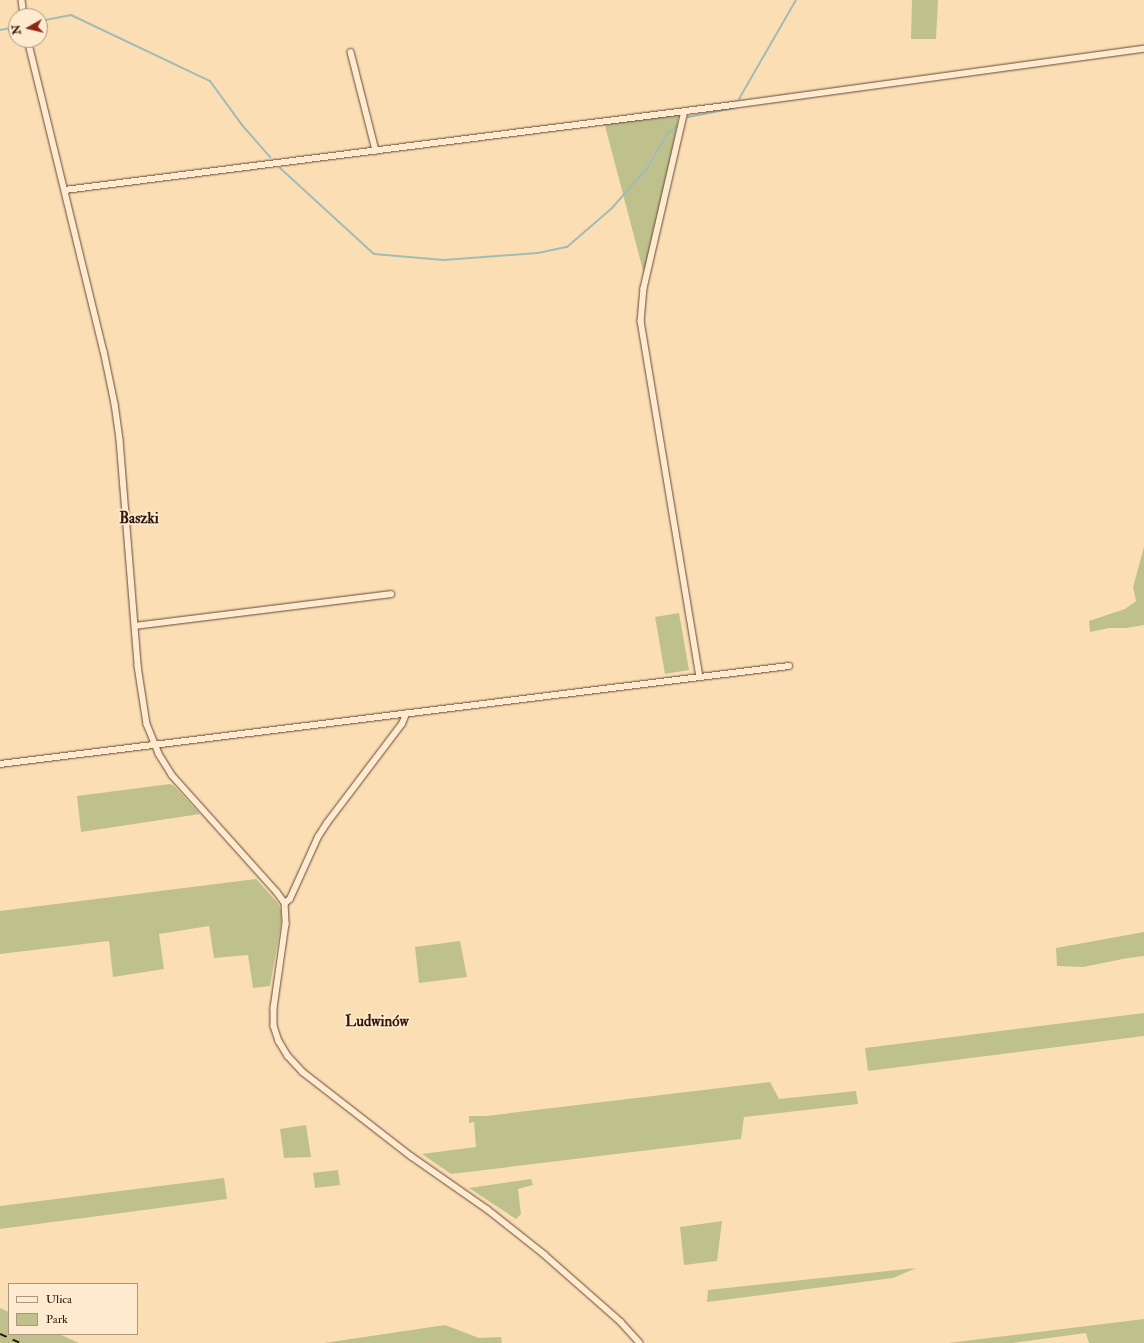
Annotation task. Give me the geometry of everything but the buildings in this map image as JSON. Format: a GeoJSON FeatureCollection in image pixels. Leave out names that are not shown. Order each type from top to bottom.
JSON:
{"type":"FeatureCollection","features":[{"type":"Feature","properties":{"kind":"street"},"geometry":{"type":"LineString","coordinates":[[30,48],[104,351],[118,419],[142,700],[147,724],[155,745],[165,764],[181,787],[277,892],[285,904],[286,924],[273,1019],[276,1034],[288,1056],[304,1072],[411,1156],[487,1209],[545,1255],[624,1324],[640,1343]]}},
{"type":"Feature","properties":{"kind":"street"},"geometry":{"type":"LineString","coordinates":[[65,190],[685,111],[1144,49]]}},
{"type":"Feature","properties":{"kind":"street"},"geometry":{"type":"LineString","coordinates":[[351,52],[376,150]]}},
{"type":"Feature","properties":{"kind":"street"},"geometry":{"type":"LineString","coordinates":[[685,111],[644,288],[641,321],[700,677]]}},
{"type":"Feature","properties":{"kind":"street"},"geometry":{"type":"LineString","coordinates":[[135,626],[391,594]]}},
{"type":"Feature","properties":{"kind":"street"},"geometry":{"type":"LineString","coordinates":[[0,764],[789,666]]}},
{"type":"Feature","properties":{"kind":"street"},"geometry":{"type":"LineString","coordinates":[[285,904],[290,899],[318,837],[402,724],[406,714]]}},
{"type":"Feature","properties":{"kind":"green space"},"geometry":{"type":"Polygon","coordinates":[[[912,0],[938,0],[936,39],[911,39],[912,0]]]}},
{"type":"Feature","properties":{"kind":"green space"},"geometry":{"type":"Polygon","coordinates":[[[680,109],[668,171],[644,274],[604,122],[680,109]]]}},
{"type":"Feature","properties":{"kind":"green space"},"geometry":{"type":"Polygon","coordinates":[[[1144,547],[1144,625],[1126,628],[1109,628],[1090,632],[1089,621],[1125,609],[1136,601],[1133,587],[1144,547]]]}},
{"type":"Feature","properties":{"kind":"green space"},"geometry":{"type":"Polygon","coordinates":[[[679,613],[689,670],[665,674],[655,617],[679,613]]]}},
{"type":"Feature","properties":{"kind":"green space"},"geometry":{"type":"Polygon","coordinates":[[[170,784],[174,786],[200,814],[81,832],[77,796],[170,784]]]}},
{"type":"Feature","properties":{"kind":"green space"},"geometry":{"type":"Polygon","coordinates":[[[256,879],[278,903],[281,911],[281,924],[270,986],[253,988],[248,955],[214,958],[209,926],[159,934],[164,969],[113,977],[109,941],[0,954],[0,911],[256,879]]]}},
{"type":"Feature","properties":{"kind":"green space"},"geometry":{"type":"Polygon","coordinates":[[[1144,932],[1144,956],[1083,967],[1057,966],[1056,948],[1144,932]]]}},
{"type":"Feature","properties":{"kind":"green space"},"geometry":{"type":"Polygon","coordinates":[[[460,941],[467,977],[419,983],[415,947],[460,941]]]}},
{"type":"Feature","properties":{"kind":"green space"},"geometry":{"type":"Polygon","coordinates":[[[1144,1013],[1144,1036],[868,1071],[865,1048],[1144,1013]]]}},
{"type":"Feature","properties":{"kind":"green space"},"geometry":{"type":"Polygon","coordinates":[[[770,1082],[779,1099],[856,1091],[858,1104],[744,1117],[741,1139],[451,1174],[422,1154],[476,1147],[474,1122],[469,1123],[469,1116],[486,1116],[770,1082]]]}},
{"type":"Feature","properties":{"kind":"green space"},"geometry":{"type":"Polygon","coordinates":[[[306,1125],[311,1157],[284,1158],[280,1129],[306,1125]]]}},
{"type":"Feature","properties":{"kind":"green space"},"geometry":{"type":"Polygon","coordinates":[[[338,1170],[340,1185],[315,1188],[313,1173],[338,1170]]]}},
{"type":"Feature","properties":{"kind":"green space"},"geometry":{"type":"Polygon","coordinates":[[[224,1178],[227,1199],[0,1229],[0,1206],[224,1178]]]}},
{"type":"Feature","properties":{"kind":"green space"},"geometry":{"type":"Polygon","coordinates":[[[531,1179],[533,1185],[518,1189],[521,1214],[516,1219],[469,1188],[531,1179]]]}},
{"type":"Feature","properties":{"kind":"green space"},"geometry":{"type":"Polygon","coordinates":[[[722,1221],[717,1261],[684,1265],[680,1227],[722,1221]]]}},
{"type":"Feature","properties":{"kind":"green space"},"geometry":{"type":"Polygon","coordinates":[[[916,1268],[893,1278],[707,1302],[708,1290],[916,1268]]]}},
{"type":"Feature","properties":{"kind":"green space"},"geometry":{"type":"Polygon","coordinates":[[[0,1308],[8,1312],[8,1335],[61,1335],[79,1343],[0,1343],[0,1308]]]}},
{"type":"Feature","properties":{"kind":"green space"},"geometry":{"type":"Polygon","coordinates":[[[1144,1319],[1144,1343],[1089,1343],[1086,1333],[1012,1343],[948,1343],[1144,1319]]]}},
{"type":"Feature","properties":{"kind":"green space"},"geometry":{"type":"Polygon","coordinates":[[[445,1325],[479,1338],[501,1337],[502,1343],[324,1343],[445,1325]]]}},
{"type":"Feature","properties":{"kind":"waterway"},"geometry":{"type":"LineString","coordinates":[[739,99],[796,0]]}},
{"type":"Feature","properties":{"kind":"waterway"},"geometry":{"type":"LineString","coordinates":[[48,19],[71,15],[210,81],[242,125],[270,157]]}},
{"type":"Feature","properties":{"kind":"waterway"},"geometry":{"type":"LineString","coordinates":[[0,30],[8,28]]}},
{"type":"Feature","properties":{"kind":"waterway"},"geometry":{"type":"LineString","coordinates":[[688,117],[734,108]]}},
{"type":"Feature","properties":{"kind":"waterway"},"geometry":{"type":"LineString","coordinates":[[280,168],[374,254],[444,260],[538,253],[567,247],[612,208],[648,167],[668,133],[677,126]]}},
{"type":"Feature","properties":{"kind":"railway"},"geometry":{"type":"LineString","coordinates":[[0,1334],[20,1343]]}},
{"type":"Feature","properties":{"kind":"district","name":"Baszki"},"geometry":{"type":"Point","coordinates":[139,519]}},
{"type":"Feature","properties":{"kind":"district","name":"Ludwinów"},"geometry":{"type":"Point","coordinates":[377,1022]}}]}
